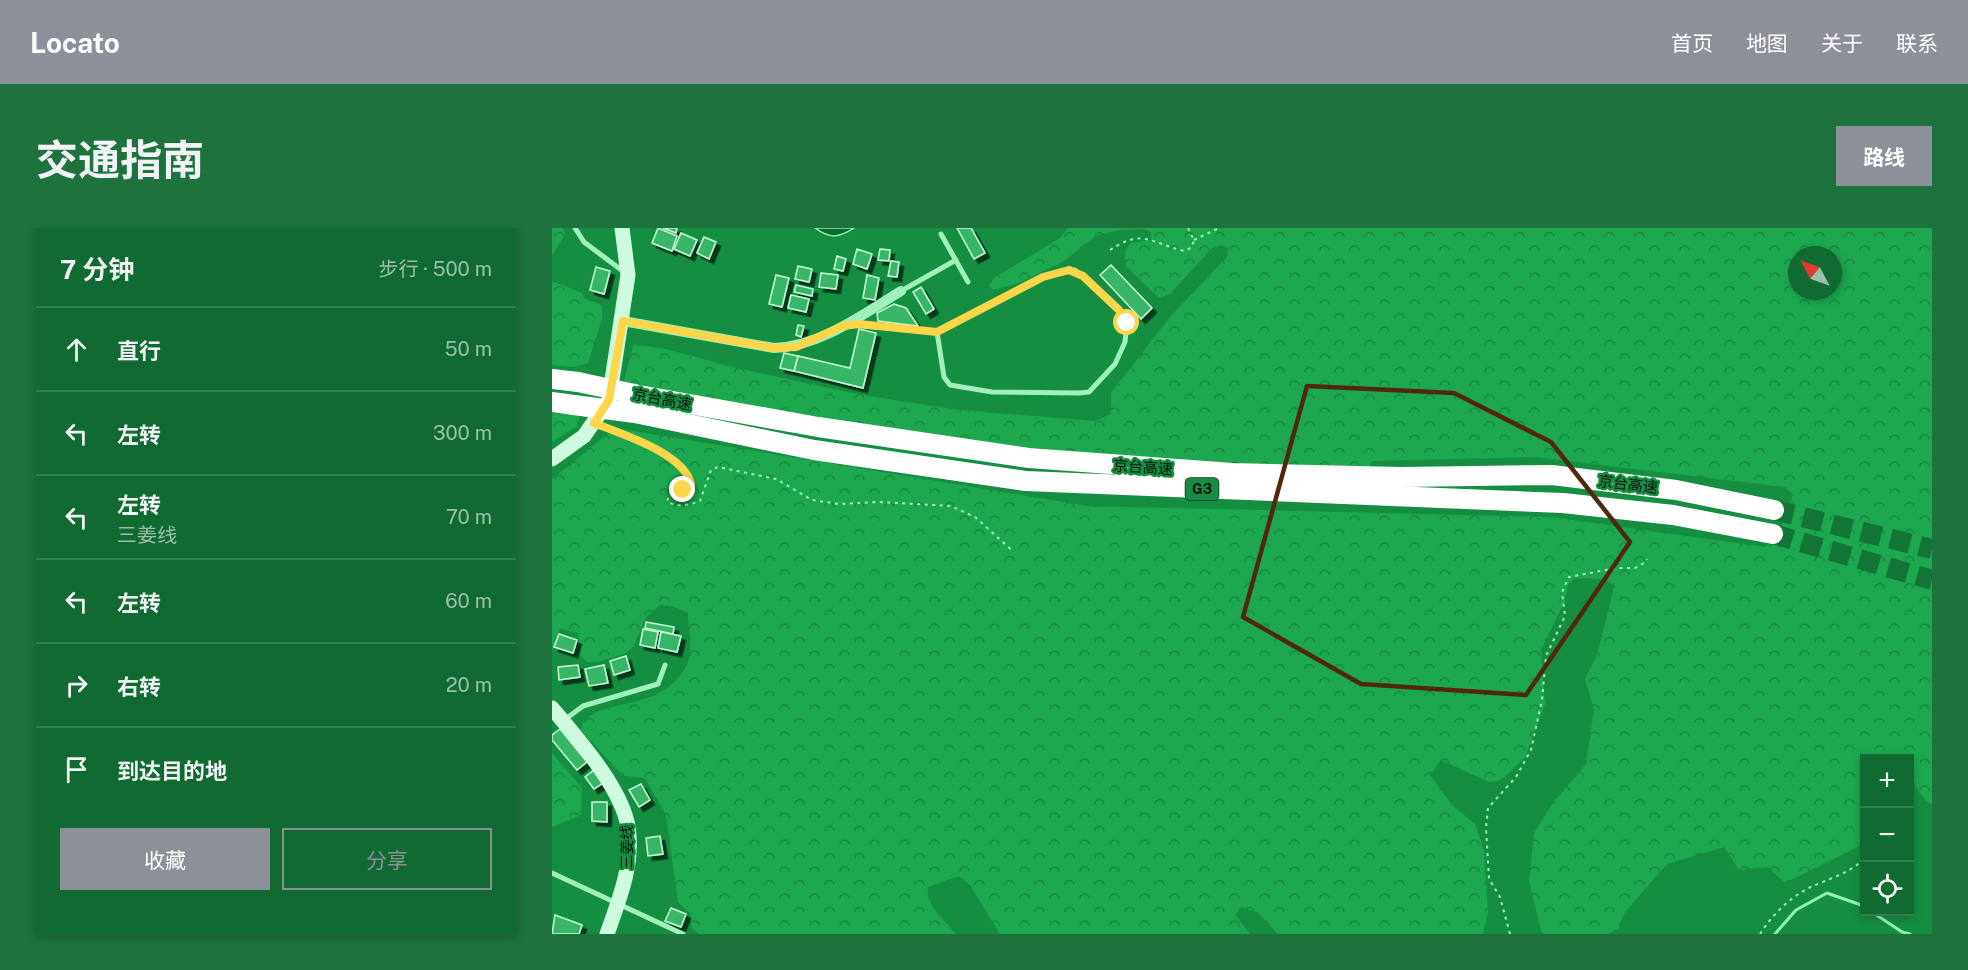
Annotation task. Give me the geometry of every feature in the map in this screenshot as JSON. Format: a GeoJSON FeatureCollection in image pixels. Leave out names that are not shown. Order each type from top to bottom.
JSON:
{"type":"FeatureCollection","features":[{"type":"Feature","properties":{"kind":"highway","name":"京台高速"},"geometry":{"type":"LineString","coordinates":[[552,379],[578,382],[637,404],[814,450],[1026,481],[1563,503],[1673,515],[1773,534]]}},
{"type":"Feature","properties":{"kind":"highway","name":"京台高速"},"geometry":{"type":"LineString","coordinates":[[552,402],[574,405],[637,404],[818,427],[1029,458],[1232,473],[1401,477],[1552,475],[1676,490],[1774,510]]}},
{"type":"Feature","properties":{"kind":"main road"},"geometry":{"type":"LineString","coordinates":[[552,459],[584,436],[609,400],[623,321],[628,275],[622,228]]}},
{"type":"Feature","properties":{"kind":"main road","name":"三姜线"},"geometry":{"type":"LineString","coordinates":[[552,708],[608,782],[624,810],[628,828],[628,864],[618,904],[607,934]]}},
{"type":"Feature","properties":{"kind":"street"},"geometry":{"type":"LineString","coordinates":[[623,321],[774,348],[796,347],[843,326],[901,291]]}},
{"type":"Feature","properties":{"kind":"lane"},"geometry":{"type":"LineString","coordinates":[[574,228],[584,242],[628,275]]}},
{"type":"Feature","properties":{"kind":"lane"},"geometry":{"type":"LineString","coordinates":[[942,234],[968,282]]}},
{"type":"Feature","properties":{"kind":"lane"},"geometry":{"type":"LineString","coordinates":[[901,291],[956,260]]}},
{"type":"Feature","properties":{"kind":"lane"},"geometry":{"type":"LineString","coordinates":[[843,326],[859,324],[937,332],[1043,277],[1069,270],[1083,276],[1119,310],[1127,323],[1125,342],[1115,364],[1089,392],[1079,393],[992,393],[950,385],[944,377],[937,332]]}},
{"type":"Feature","properties":{"kind":"lane"},"geometry":{"type":"LineString","coordinates":[[563,721],[583,705],[658,684],[666,665]]}},
{"type":"Feature","properties":{"kind":"lane"},"geometry":{"type":"LineString","coordinates":[[552,873],[683,934]]}},
{"type":"Feature","properties":{"kind":"path"},"geometry":{"type":"LineString","coordinates":[[1110,249],[1124,237],[1133,235],[1154,238],[1170,248],[1185,251],[1192,247],[1194,240],[1188,228]]}},
{"type":"Feature","properties":{"kind":"path"},"geometry":{"type":"LineString","coordinates":[[1194,240],[1219,228]]}},
{"type":"Feature","properties":{"kind":"path"},"geometry":{"type":"LineString","coordinates":[[594,423],[652,447],[685,471],[691,484],[689,488],[670,495],[667,501],[672,505],[690,505],[700,501],[711,470],[718,467],[776,479],[812,500],[840,504],[879,502],[951,506],[975,517],[1014,552]]}},
{"type":"Feature","properties":{"kind":"path"},"geometry":{"type":"LineString","coordinates":[[1510,934],[1500,897],[1489,879],[1486,828],[1488,808],[1516,777],[1530,750],[1542,700],[1546,656],[1565,616],[1562,592],[1564,582],[1569,577],[1616,568],[1635,568],[1647,559]]}},
{"type":"Feature","properties":{"kind":"path"},"geometry":{"type":"LineString","coordinates":[[1760,934],[1772,916],[1800,893],[1846,872],[1860,862]]}},
{"type":"Feature","properties":{"kind":"highlighted area"},"geometry":{"type":"Polygon","coordinates":[[[1307,386],[1454,393],[1551,442],[1630,542],[1526,695],[1361,684],[1243,617],[1307,386]]]}},
{"type":"Feature","properties":{"kind":"green space"},"geometry":{"type":"Polygon","coordinates":[[[552,228],[563,228],[565,234],[552,256],[552,228]]]}},
{"type":"Feature","properties":{"kind":"green space"},"geometry":{"type":"Polygon","coordinates":[[[1068,228],[1932,228],[1932,805],[1926,801],[1915,785],[1914,754],[1860,754],[1860,846],[1785,883],[1768,867],[1739,870],[1724,847],[1667,864],[1625,912],[1618,929],[1607,934],[1544,934],[1541,931],[1529,881],[1534,833],[1553,803],[1586,764],[1594,710],[1585,679],[1597,655],[1614,587],[1606,579],[1575,578],[1568,584],[1565,601],[1541,650],[1545,704],[1525,757],[1498,781],[1489,782],[1441,760],[1430,775],[1452,805],[1475,824],[1484,851],[1488,912],[1483,934],[1278,934],[1257,912],[1241,907],[1235,915],[1250,934],[1000,934],[970,885],[959,876],[928,887],[930,901],[955,934],[699,934],[692,928],[690,913],[678,902],[666,815],[645,778],[623,776],[581,730],[587,719],[599,711],[648,698],[664,690],[678,678],[690,654],[688,613],[672,606],[660,605],[646,617],[634,646],[626,653],[598,662],[586,662],[581,656],[578,633],[560,629],[552,650],[552,479],[615,428],[1088,506],[1551,517],[1765,547],[1775,541],[1793,495],[1785,487],[1534,457],[1372,461],[1367,471],[1184,463],[945,439],[630,387],[624,382],[633,345],[662,348],[736,368],[862,395],[959,410],[1095,421],[1111,414],[1111,393],[1170,317],[1227,257],[1228,248],[1221,245],[1212,248],[1170,294],[1159,298],[1126,266],[1125,251],[1131,243],[1151,240],[1151,232],[1144,229],[1121,230],[1097,235],[1064,261],[1019,283],[993,290],[989,286],[994,278],[1060,238],[1068,228]]]}},
{"type":"Feature","properties":{"kind":"green space"},"geometry":{"type":"Polygon","coordinates":[[[552,281],[582,293],[585,299],[602,305],[602,319],[588,363],[574,367],[552,365],[552,281]]]}},
{"type":"Feature","properties":{"kind":"green space"},"geometry":{"type":"Polygon","coordinates":[[[552,413],[580,415],[576,427],[552,442],[552,413]]]}},
{"type":"Feature","properties":{"kind":"green space"},"geometry":{"type":"Polygon","coordinates":[[[552,753],[582,788],[581,815],[552,827],[552,753]]]}},
{"type":"Feature","properties":{"kind":"shaded area"},"geometry":{"type":"Polygon","coordinates":[[[815,228],[854,228],[844,234],[834,236],[815,228]]]}},
{"type":"Feature","properties":{"kind":"building"},"geometry":{"type":"Polygon","coordinates":[[[658,228],[677,236],[672,251],[652,243],[658,228]]]}},
{"type":"Feature","properties":{"kind":"building"},"geometry":{"type":"Polygon","coordinates":[[[663,228],[677,228],[676,233],[663,228]]]}},
{"type":"Feature","properties":{"kind":"building"},"geometry":{"type":"Polygon","coordinates":[[[957,228],[971,228],[985,253],[974,259],[957,228]]]}},
{"type":"Feature","properties":{"kind":"building"},"geometry":{"type":"Polygon","coordinates":[[[681,233],[697,240],[690,256],[674,249],[681,233]]]}},
{"type":"Feature","properties":{"kind":"building"},"geometry":{"type":"Polygon","coordinates":[[[704,237],[716,242],[709,259],[697,253],[704,237]]]}},
{"type":"Feature","properties":{"kind":"building"},"geometry":{"type":"Polygon","coordinates":[[[857,249],[872,254],[867,269],[853,264],[857,249]]]}},
{"type":"Feature","properties":{"kind":"building"},"geometry":{"type":"Polygon","coordinates":[[[880,249],[890,250],[889,261],[878,260],[880,249]]]}},
{"type":"Feature","properties":{"kind":"building"},"geometry":{"type":"Polygon","coordinates":[[[837,256],[846,259],[843,271],[834,269],[837,256]]]}},
{"type":"Feature","properties":{"kind":"building"},"geometry":{"type":"Polygon","coordinates":[[[891,261],[899,262],[897,277],[888,276],[891,261]]]}},
{"type":"Feature","properties":{"kind":"building"},"geometry":{"type":"Polygon","coordinates":[[[1111,265],[1152,308],[1141,319],[1100,275],[1111,265]]]}},
{"type":"Feature","properties":{"kind":"building"},"geometry":{"type":"Polygon","coordinates":[[[798,266],[812,269],[809,282],[795,279],[798,266]]]}},
{"type":"Feature","properties":{"kind":"building"},"geometry":{"type":"Polygon","coordinates":[[[596,267],[610,271],[604,294],[590,290],[596,267]]]}},
{"type":"Feature","properties":{"kind":"building"},"geometry":{"type":"Polygon","coordinates":[[[821,273],[838,275],[836,289],[819,287],[821,273]]]}},
{"type":"Feature","properties":{"kind":"building"},"geometry":{"type":"Polygon","coordinates":[[[776,275],[789,278],[782,307],[769,304],[776,275]]]}},
{"type":"Feature","properties":{"kind":"building"},"geometry":{"type":"Polygon","coordinates":[[[867,275],[879,278],[875,300],[863,298],[867,275]]]}},
{"type":"Feature","properties":{"kind":"building"},"geometry":{"type":"Polygon","coordinates":[[[796,285],[813,289],[812,296],[794,292],[796,285]]]}},
{"type":"Feature","properties":{"kind":"building"},"geometry":{"type":"Polygon","coordinates":[[[921,287],[934,309],[926,314],[913,292],[921,287]]]}},
{"type":"Feature","properties":{"kind":"building"},"geometry":{"type":"Polygon","coordinates":[[[791,295],[809,299],[806,312],[788,308],[791,295]]]}},
{"type":"Feature","properties":{"kind":"building"},"geometry":{"type":"Polygon","coordinates":[[[894,304],[906,308],[918,326],[878,321],[877,313],[894,304]]]}},
{"type":"Feature","properties":{"kind":"building"},"geometry":{"type":"Polygon","coordinates":[[[798,325],[804,326],[801,337],[796,335],[798,325]]]}},
{"type":"Feature","properties":{"kind":"building"},"geometry":{"type":"Polygon","coordinates":[[[859,329],[876,333],[863,388],[794,371],[798,356],[850,368],[859,329]]]}},
{"type":"Feature","properties":{"kind":"building"},"geometry":{"type":"Polygon","coordinates":[[[784,353],[798,356],[794,371],[780,368],[784,353]]]}},
{"type":"Feature","properties":{"kind":"building"},"geometry":{"type":"Polygon","coordinates":[[[646,622],[674,627],[673,634],[645,628],[646,622]]]}},
{"type":"Feature","properties":{"kind":"building"},"geometry":{"type":"Polygon","coordinates":[[[643,629],[658,632],[655,648],[640,645],[643,629]]]}},
{"type":"Feature","properties":{"kind":"building"},"geometry":{"type":"Polygon","coordinates":[[[661,632],[681,636],[677,652],[658,648],[661,632]]]}},
{"type":"Feature","properties":{"kind":"building"},"geometry":{"type":"Polygon","coordinates":[[[559,634],[577,640],[573,653],[554,647],[559,634]]]}},
{"type":"Feature","properties":{"kind":"building"},"geometry":{"type":"Polygon","coordinates":[[[626,656],[630,670],[614,675],[610,661],[626,656]]]}},
{"type":"Feature","properties":{"kind":"building"},"geometry":{"type":"Polygon","coordinates":[[[578,665],[580,677],[559,680],[558,667],[578,665]]]}},
{"type":"Feature","properties":{"kind":"building"},"geometry":{"type":"Polygon","coordinates":[[[604,665],[608,683],[589,686],[585,669],[604,665]]]}},
{"type":"Feature","properties":{"kind":"building"},"geometry":{"type":"Polygon","coordinates":[[[560,729],[587,762],[577,770],[552,740],[552,735],[560,729]]]}},
{"type":"Feature","properties":{"kind":"building"},"geometry":{"type":"Polygon","coordinates":[[[594,770],[603,783],[594,789],[585,777],[594,770]]]}},
{"type":"Feature","properties":{"kind":"building"},"geometry":{"type":"Polygon","coordinates":[[[641,784],[650,800],[639,807],[629,790],[641,784]]]}},
{"type":"Feature","properties":{"kind":"building"},"geometry":{"type":"Polygon","coordinates":[[[592,802],[607,802],[607,822],[592,821],[592,802]]]}},
{"type":"Feature","properties":{"kind":"building"},"geometry":{"type":"Polygon","coordinates":[[[660,836],[663,854],[648,856],[646,838],[660,836]]]}},
{"type":"Feature","properties":{"kind":"building"},"geometry":{"type":"Polygon","coordinates":[[[671,908],[686,914],[681,927],[665,921],[671,908]]]}},
{"type":"Feature","properties":{"kind":"building"},"geometry":{"type":"Polygon","coordinates":[[[555,915],[582,925],[579,934],[552,934],[555,915]]]}},
{"type":"Feature","properties":{"kind":"waterway"},"geometry":{"type":"LineString","coordinates":[[1775,934],[1796,910],[1827,893],[1860,905]]}},
{"type":"Feature","properties":{"kind":"waterway"},"geometry":{"type":"LineString","coordinates":[[1878,916],[1902,932],[1910,934]]}},
{"type":"Feature","properties":{"kind":"tunnel"},"geometry":{"type":"LineString","coordinates":[[1774,510],[1932,549]]}},
{"type":"Feature","properties":{"kind":"tunnel"},"geometry":{"type":"LineString","coordinates":[[1773,534],[1932,580]]}},
{"type":"Feature","properties":{"kind":"route"},"geometry":{"type":"LineString","coordinates":[[683,490],[689,488],[690,478],[675,462],[652,447],[594,423],[609,400],[623,321],[774,348],[796,347],[843,326],[859,324],[937,332],[1043,277],[1075,270],[1119,310],[1127,323]]}}]}
